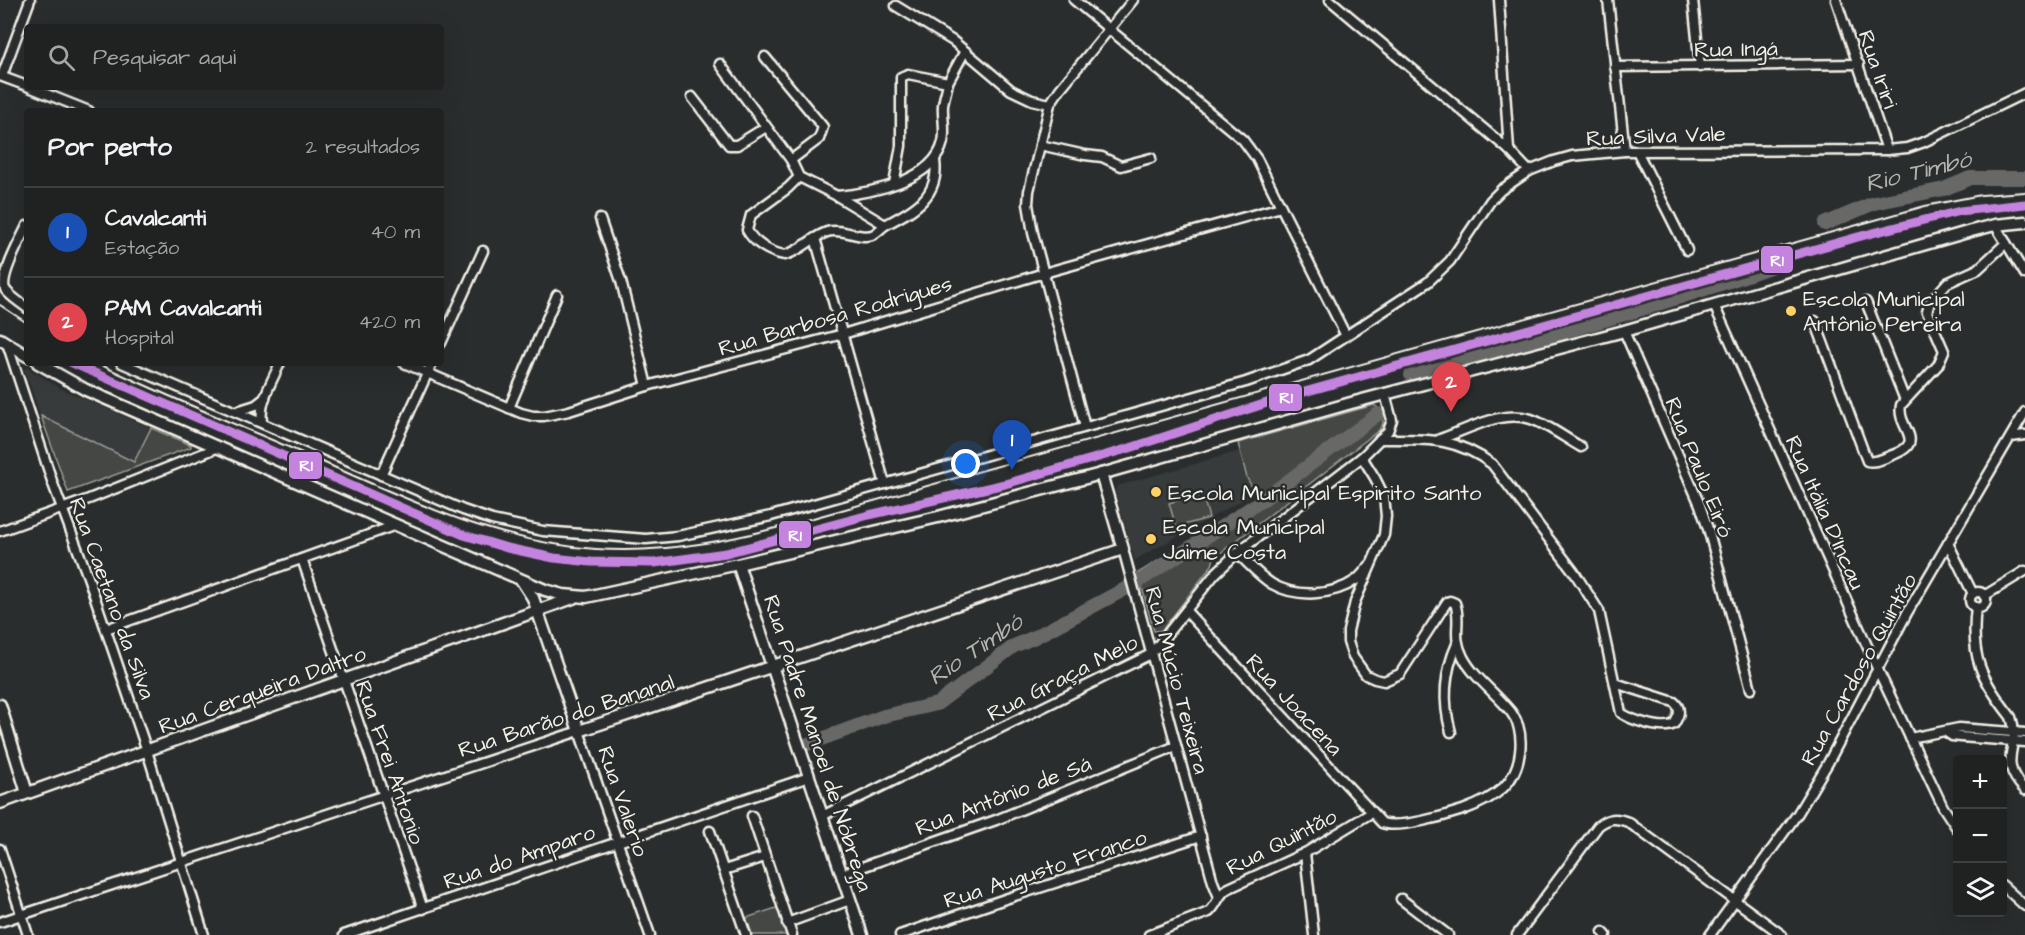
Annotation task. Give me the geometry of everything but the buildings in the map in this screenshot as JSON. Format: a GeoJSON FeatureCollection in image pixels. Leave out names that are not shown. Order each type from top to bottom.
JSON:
{"type":"FeatureCollection","features":[{"type":"Feature","properties":{"kind":"main road"},"geometry":{"type":"LineString","coordinates":[[43,366],[81,387],[545,590],[576,597],[595,596],[938,516],[1101,474],[1385,394],[1624,331],[1995,225],[2025,222]]}},
{"type":"Feature","properties":{"kind":"main road"},"geometry":{"type":"LineString","coordinates":[[4,341],[24,354]]}},
{"type":"Feature","properties":{"kind":"main road","name":"Rua Múcio Teixeira"},"geometry":{"type":"LineString","coordinates":[[1101,474],[1123,549]]}},
{"type":"Feature","properties":{"kind":"main road","name":"Rua Barão do Bananal"},"geometry":{"type":"LineString","coordinates":[[579,731],[1123,549]]}},
{"type":"Feature","properties":{"kind":"main road","name":"Rua Padre Manoel de Nóbrega"},"geometry":{"type":"LineString","coordinates":[[738,564],[862,935]]}},
{"type":"Feature","properties":{"kind":"main road"},"geometry":{"type":"LineString","coordinates":[[522,580],[530,591],[536,611]]}},
{"type":"Feature","properties":{"kind":"main road","name":"Rua Cerqueira Daltro"},"geometry":{"type":"LineString","coordinates":[[0,803],[576,597]]}},
{"type":"Feature","properties":{"kind":"main road","name":"Rua Valerio"},"geometry":{"type":"LineString","coordinates":[[536,611],[579,731]]}},
{"type":"Feature","properties":{"kind":"main road"},"geometry":{"type":"LineString","coordinates":[[0,705],[27,793]]}},
{"type":"Feature","properties":{"kind":"street"},"geometry":{"type":"LineString","coordinates":[[24,85],[1,76],[30,0]]}},
{"type":"Feature","properties":{"kind":"street"},"geometry":{"type":"LineString","coordinates":[[1074,0],[1243,140],[1257,159],[1346,336]]}},
{"type":"Feature","properties":{"kind":"street"},"geometry":{"type":"LineString","coordinates":[[1085,427],[1033,233],[1028,204],[1029,191],[1050,104],[1060,88],[1133,0]]}},
{"type":"Feature","properties":{"kind":"street"},"geometry":{"type":"LineString","coordinates":[[1330,0],[1509,150],[1529,171]]}},
{"type":"Feature","properties":{"kind":"street"},"geometry":{"type":"LineString","coordinates":[[1608,0],[1625,152]]}},
{"type":"Feature","properties":{"kind":"street"},"geometry":{"type":"LineString","coordinates":[[1693,0],[1700,67]]}},
{"type":"Feature","properties":{"kind":"street","name":"Rua Iriri"},"geometry":{"type":"LineString","coordinates":[[1836,0],[1887,150]]}},
{"type":"Feature","properties":{"kind":"street"},"geometry":{"type":"LineString","coordinates":[[1498,1],[1509,150]]}},
{"type":"Feature","properties":{"kind":"street"},"geometry":{"type":"LineString","coordinates":[[896,6],[945,36],[1011,90],[1021,96],[1050,104]]}},
{"type":"Feature","properties":{"kind":"street"},"geometry":{"type":"LineString","coordinates":[[837,196],[876,190],[894,184],[930,166],[935,161],[943,142],[943,104],[948,82],[965,51]]}},
{"type":"Feature","properties":{"kind":"street"},"geometry":{"type":"LineString","coordinates":[[765,57],[823,127],[819,139],[791,160]]}},
{"type":"Feature","properties":{"kind":"street"},"geometry":{"type":"LineString","coordinates":[[720,64],[791,160],[799,177],[837,196],[885,225]]}},
{"type":"Feature","properties":{"kind":"street","name":"Rua Ingá"},"geometry":{"type":"LineString","coordinates":[[1615,67],[1858,64]]}},
{"type":"Feature","properties":{"kind":"street"},"geometry":{"type":"LineString","coordinates":[[894,184],[901,146],[902,77],[908,74],[948,82]]}},
{"type":"Feature","properties":{"kind":"street"},"geometry":{"type":"LineString","coordinates":[[35,90],[78,108]]}},
{"type":"Feature","properties":{"kind":"street","name":"Rua Silva Vale"},"geometry":{"type":"LineString","coordinates":[[129,366],[463,510],[492,520],[543,531],[646,539],[678,536],[771,516],[1288,369],[1315,357],[1395,305],[1443,270],[1491,200],[1510,182],[1529,171],[1572,156],[1637,151],[1907,148],[2025,93]]}},
{"type":"Feature","properties":{"kind":"street"},"geometry":{"type":"LineString","coordinates":[[692,97],[729,145],[737,145],[766,127]]}},
{"type":"Feature","properties":{"kind":"street"},"geometry":{"type":"LineString","coordinates":[[1040,145],[1102,157],[1121,166],[1150,158]]}},
{"type":"Feature","properties":{"kind":"street"},"geometry":{"type":"LineString","coordinates":[[1637,151],[1687,250]]}},
{"type":"Feature","properties":{"kind":"street"},"geometry":{"type":"LineString","coordinates":[[799,177],[752,215],[747,224],[747,230],[752,238],[764,247],[785,255],[802,248],[831,230],[873,235],[885,225],[915,209],[927,196],[935,172],[935,161]]}},
{"type":"Feature","properties":{"kind":"street","name":"Rua Barbosa Rodrigues"},"geometry":{"type":"LineString","coordinates":[[411,366],[509,408],[533,416],[544,416],[843,334],[1044,273],[1281,207]]}},
{"type":"Feature","properties":{"kind":"street"},"geometry":{"type":"LineString","coordinates":[[600,219],[621,281],[647,386]]}},
{"type":"Feature","properties":{"kind":"street"},"geometry":{"type":"LineString","coordinates":[[1995,225],[2025,274]]}},
{"type":"Feature","properties":{"kind":"street"},"geometry":{"type":"LineString","coordinates":[[24,233],[3,284],[5,289],[24,305]]}},
{"type":"Feature","properties":{"kind":"street"},"geometry":{"type":"LineString","coordinates":[[815,238],[885,484]]}},
{"type":"Feature","properties":{"kind":"street"},"geometry":{"type":"LineString","coordinates":[[1815,321],[1867,461],[1873,462],[1904,451],[1910,438],[1900,412],[1905,400],[1944,356],[1944,351],[1927,312],[1930,302],[1947,284],[1978,268],[2006,243]]}},
{"type":"Feature","properties":{"kind":"street"},"geometry":{"type":"LineString","coordinates":[[444,336],[483,251]]}},
{"type":"Feature","properties":{"kind":"street"},"geometry":{"type":"LineString","coordinates":[[509,408],[557,295]]}},
{"type":"Feature","properties":{"kind":"street"},"geometry":{"type":"LineString","coordinates":[[1866,302],[1905,400]]}},
{"type":"Feature","properties":{"kind":"street","name":"Rua Itália D'Incau"},"geometry":{"type":"LineString","coordinates":[[1714,305],[1877,668],[1943,807],[1953,822]]}},
{"type":"Feature","properties":{"kind":"street","name":"Rua Paulo Eiró"},"geometry":{"type":"LineString","coordinates":[[1624,331],[1701,506],[1751,689]]}},
{"type":"Feature","properties":{"kind":"street","name":"Rua Caetano da Silva"},"geometry":{"type":"LineString","coordinates":[[4,341],[106,628],[204,935]]}},
{"type":"Feature","properties":{"kind":"street"},"geometry":{"type":"LineString","coordinates":[[262,422],[261,412],[265,398],[279,366]]}},
{"type":"Feature","properties":{"kind":"street"},"geometry":{"type":"LineString","coordinates":[[381,475],[431,366]]}},
{"type":"Feature","properties":{"kind":"street","name":"Rua Graça Melo"},"geometry":{"type":"LineString","coordinates":[[822,816],[1152,654],[1215,574],[1237,553],[1362,457],[1388,431],[1392,420],[1385,394]]}},
{"type":"Feature","properties":{"kind":"street"},"geometry":{"type":"LineString","coordinates":[[236,412],[256,405],[265,398]]}},
{"type":"Feature","properties":{"kind":"street","name":"Rua Cardoso Quintão"},"geometry":{"type":"LineString","coordinates":[[1710,935],[1798,813],[1828,763],[1877,668],[2025,412]]}},
{"type":"Feature","properties":{"kind":"street"},"geometry":{"type":"LineString","coordinates":[[1439,440],[1497,419],[1516,417],[1534,420],[1581,447]]}},
{"type":"Feature","properties":{"kind":"street"},"geometry":{"type":"LineString","coordinates":[[2011,437],[2025,435]]}},
{"type":"Feature","properties":{"kind":"street"},"geometry":{"type":"LineString","coordinates":[[1380,439],[1439,440],[1479,454],[1492,464],[1574,572],[1599,611],[1619,708],[1623,715],[1664,728],[1674,724],[1679,713],[1678,706],[1674,702],[1615,683]]}},
{"type":"Feature","properties":{"kind":"street"},"geometry":{"type":"LineString","coordinates":[[0,531],[219,447]]}},
{"type":"Feature","properties":{"kind":"street"},"geometry":{"type":"LineString","coordinates":[[1237,553],[1272,584],[1295,593],[1322,593],[1345,586],[1358,579],[1369,566],[1384,535],[1386,516],[1384,496],[1376,477],[1362,457]]}},
{"type":"Feature","properties":{"kind":"street"},"geometry":{"type":"LineString","coordinates":[[106,628],[396,525]]}},
{"type":"Feature","properties":{"kind":"street"},"geometry":{"type":"LineString","coordinates":[[1948,543],[1973,594],[1970,602],[1976,607]]}},
{"type":"Feature","properties":{"kind":"street","name":"Rua Múcio Teixeira"},"geometry":{"type":"LineString","coordinates":[[1123,549],[1219,897]]}},
{"type":"Feature","properties":{"kind":"street","name":"Rua Frei Antonio"},"geometry":{"type":"LineString","coordinates":[[302,559],[423,909]]}},
{"type":"Feature","properties":{"kind":"street"},"geometry":{"type":"LineString","coordinates":[[1369,566],[1367,578],[1351,615],[1348,631],[1348,642],[1353,657],[1366,675],[1384,681],[1400,674],[1444,606],[1450,601],[1455,603],[1458,612],[1457,644],[1449,664],[1445,697],[1451,732]]}},
{"type":"Feature","properties":{"kind":"street"},"geometry":{"type":"LineString","coordinates":[[1984,596],[2025,571]]}},
{"type":"Feature","properties":{"kind":"street"},"geometry":{"type":"LineString","coordinates":[[1973,594],[1979,592],[1984,596]]}},
{"type":"Feature","properties":{"kind":"street"},"geometry":{"type":"LineString","coordinates":[[1976,607],[1984,604],[1984,596]]}},
{"type":"Feature","properties":{"kind":"street"},"geometry":{"type":"LineString","coordinates":[[1976,607],[1975,632],[1979,665],[1984,680],[2011,717],[2013,737],[2009,762],[2011,772],[2025,790]]}},
{"type":"Feature","properties":{"kind":"street","name":"Rua Joacena"},"geometry":{"type":"LineString","coordinates":[[1185,611],[1377,820],[1387,825],[1444,816],[1469,807],[1488,798],[1503,787],[1518,763],[1520,746],[1518,723],[1512,713],[1476,675],[1464,659],[1457,644]]}},
{"type":"Feature","properties":{"kind":"street"},"geometry":{"type":"LineString","coordinates":[[1910,738],[1959,728],[2013,737],[2025,742]]}},
{"type":"Feature","properties":{"kind":"street","name":"Rua Barão do Bananal"},"geometry":{"type":"LineString","coordinates":[[0,922],[579,731]]}},
{"type":"Feature","properties":{"kind":"street","name":"Rua Valerio"},"geometry":{"type":"LineString","coordinates":[[579,731],[650,935]]}},
{"type":"Feature","properties":{"kind":"street"},"geometry":{"type":"LineString","coordinates":[[2013,737],[2025,733]]}},
{"type":"Feature","properties":{"kind":"street","name":"Rua Antônio de Sá"},"geometry":{"type":"LineString","coordinates":[[842,874],[996,820],[1176,746]]}},
{"type":"Feature","properties":{"kind":"street","name":"Rua do Amparo"},"geometry":{"type":"LineString","coordinates":[[344,935],[809,777]]}},
{"type":"Feature","properties":{"kind":"street","name":"Rua Quintão"},"geometry":{"type":"LineString","coordinates":[[1149,935],[1209,912],[1214,908],[1222,892],[1305,853],[1371,813]]}},
{"type":"Feature","properties":{"kind":"street"},"geometry":{"type":"LineString","coordinates":[[752,816],[792,935]]}},
{"type":"Feature","properties":{"kind":"street"},"geometry":{"type":"LineString","coordinates":[[1517,935],[1598,826],[1605,820],[1612,819],[1628,822],[1782,935]]}},
{"type":"Feature","properties":{"kind":"street"},"geometry":{"type":"LineString","coordinates":[[710,831],[746,935]]}},
{"type":"Feature","properties":{"kind":"street","name":"Rua Augusto Franco"},"geometry":{"type":"LineString","coordinates":[[900,935],[1201,836]]}},
{"type":"Feature","properties":{"kind":"street"},"geometry":{"type":"LineString","coordinates":[[0,849],[28,935]]}},
{"type":"Feature","properties":{"kind":"street"},"geometry":{"type":"LineString","coordinates":[[1305,853],[1314,935]]}},
{"type":"Feature","properties":{"kind":"street"},"geometry":{"type":"LineString","coordinates":[[724,870],[765,857]]}},
{"type":"Feature","properties":{"kind":"street"},"geometry":{"type":"LineString","coordinates":[[2007,890],[2025,906]]}},
{"type":"Feature","properties":{"kind":"street"},"geometry":{"type":"LineString","coordinates":[[1401,899],[1448,935]]}},
{"type":"Feature","properties":{"kind":"street"},"geometry":{"type":"LineString","coordinates":[[787,923],[850,900]]}},
{"type":"Feature","properties":{"kind":"street"},"geometry":{"type":"LineString","coordinates":[[378,924],[381,935]]}},
{"type":"Feature","properties":{"kind":"shaded area"},"geometry":{"type":"Polygon","coordinates":[[[26,367],[62,389],[151,428],[134,462],[41,416],[24,369],[26,367]]]}},
{"type":"Feature","properties":{"kind":"shaded area"},"geometry":{"type":"Polygon","coordinates":[[[1374,405],[1383,411],[1383,424],[1379,430],[1214,558],[1212,565],[1163,629],[1154,631],[1138,573],[1259,499],[1247,478],[1238,443],[1374,405]]]}},
{"type":"Feature","properties":{"kind":"shaded area"},"geometry":{"type":"Polygon","coordinates":[[[41,416],[134,462],[151,428],[191,445],[191,447],[68,492],[41,416]]]}},
{"type":"Feature","properties":{"kind":"shaded area"},"geometry":{"type":"Polygon","coordinates":[[[1240,451],[1247,478],[1255,493],[1135,560],[1115,491],[1117,486],[1240,451]]]}},
{"type":"Feature","properties":{"kind":"shaded area"},"geometry":{"type":"Polygon","coordinates":[[[1202,493],[1209,518],[1176,527],[1169,503],[1202,493]]]}},
{"type":"Feature","properties":{"kind":"shaded area"},"geometry":{"type":"Polygon","coordinates":[[[779,907],[788,935],[748,935],[743,919],[779,907]]]}},
{"type":"Feature","properties":{"kind":"waterway","name":"Rio Timbó"},"geometry":{"type":"LineString","coordinates":[[1825,224],[1874,203],[1944,189],[1970,178],[2025,178]]}},
{"type":"Feature","properties":{"kind":"waterway","name":"Rio Timbó"},"geometry":{"type":"LineString","coordinates":[[1411,375],[1642,309],[1778,264]]}},
{"type":"Feature","properties":{"kind":"waterway","name":"Rio Timbó"},"geometry":{"type":"LineString","coordinates":[[1138,582],[1264,499],[1378,414]]}},
{"type":"Feature","properties":{"kind":"waterway","name":"Rio Timbó"},"geometry":{"type":"LineString","coordinates":[[808,744],[884,716],[937,704],[1014,646],[1127,588]]}},
{"type":"Feature","properties":{"kind":"railway"},"geometry":{"type":"LineString","coordinates":[[104,366],[408,499],[481,526],[557,545],[623,550],[676,547],[728,539],[806,520],[1925,206],[1981,195],[2025,192]]}},
{"type":"Feature","properties":{"kind":"railway"},"geometry":{"type":"LineString","coordinates":[[0,305],[24,321]]}},
{"type":"Feature","properties":{"kind":"railway"},"geometry":{"type":"LineString","coordinates":[[1291,396],[1345,377]]}},
{"type":"Feature","properties":{"kind":"transit line","name":"R1"},"geometry":{"type":"LineString","coordinates":[[79,366],[464,535],[507,548],[554,558],[591,562],[654,563],[726,553],[869,515],[1005,484],[1130,448],[1276,400],[1865,235],[1960,211],[2025,204]]}},
{"type":"Feature","properties":{"kind":"place","name":"Escola Municipal Antônio Pereira"},"geometry":{"type":"Point","coordinates":[1791,311]}},
{"type":"Feature","properties":{"kind":"place","name":"PAM Cavalcanti"},"geometry":{"type":"Point","coordinates":[1451,412]}},
{"type":"Feature","properties":{"kind":"place","name":"Cavalcanti"},"geometry":{"type":"Point","coordinates":[1012,470]}},
{"type":"Feature","properties":{"kind":"place","name":"Escola Municipal Espirito Santo"},"geometry":{"type":"Point","coordinates":[1156,492]}},
{"type":"Feature","properties":{"kind":"place","name":"Escola Municipal Jaime Costa"},"geometry":{"type":"Point","coordinates":[1151,539]}}]}
